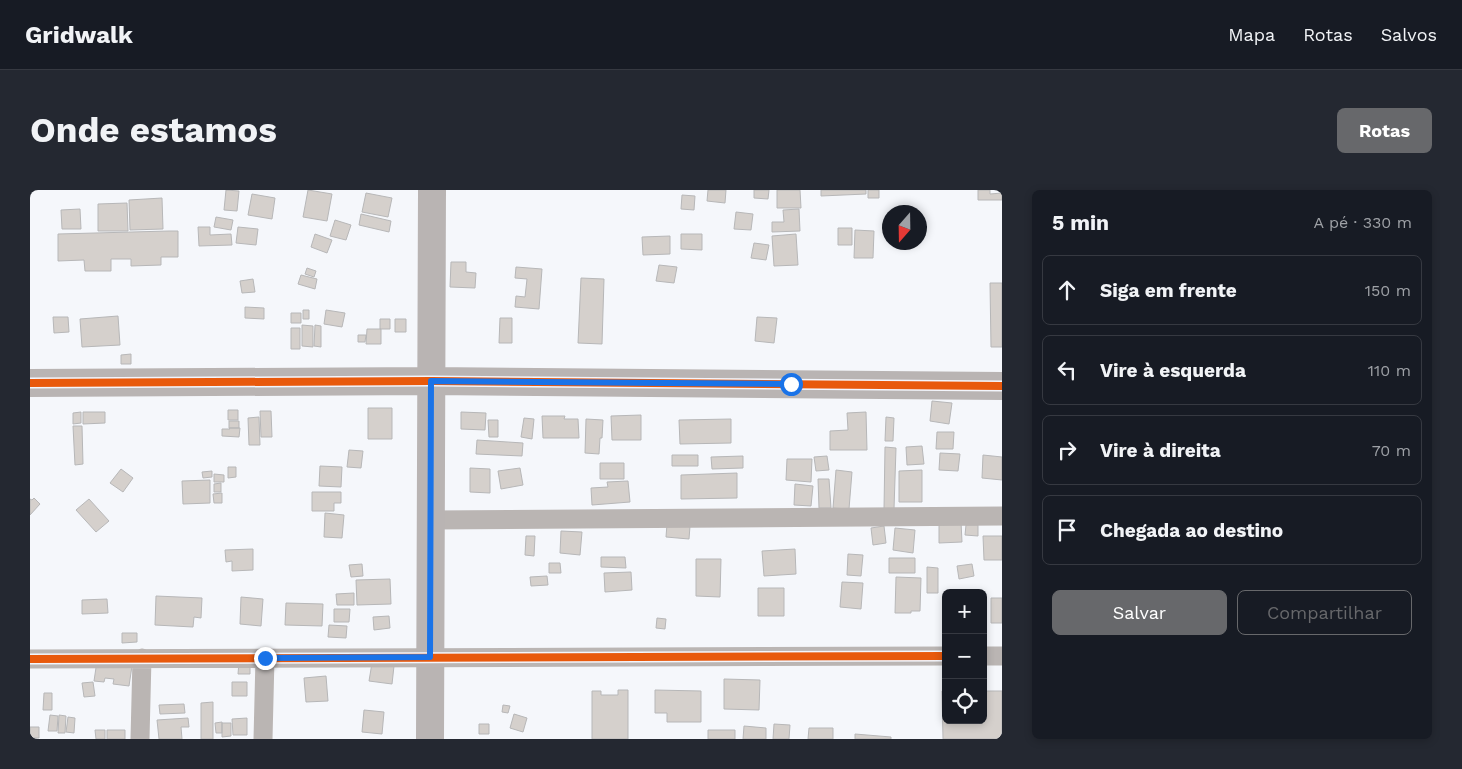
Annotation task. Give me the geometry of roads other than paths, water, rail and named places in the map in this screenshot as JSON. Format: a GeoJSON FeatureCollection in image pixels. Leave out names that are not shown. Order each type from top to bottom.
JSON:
{"type":"FeatureCollection","features":[{"type":"Feature","properties":{"kind":"street"},"geometry":{"type":"LineString","coordinates":[[430,739],[432,190]]}},
{"type":"Feature","properties":{"kind":"street"},"geometry":{"type":"LineString","coordinates":[[30,383],[431,381],[1002,386]]}},
{"type":"Feature","properties":{"kind":"street"},"geometry":{"type":"LineString","coordinates":[[430,520],[1002,516]]}},
{"type":"Feature","properties":{"kind":"street"},"geometry":{"type":"LineString","coordinates":[[30,659],[942,656]]}},
{"type":"Feature","properties":{"kind":"street"},"geometry":{"type":"LineString","coordinates":[[987,656],[1002,656]]}},
{"type":"Feature","properties":{"kind":"street"},"geometry":{"type":"LineString","coordinates":[[140,739],[142,658]]}},
{"type":"Feature","properties":{"kind":"street"},"geometry":{"type":"LineString","coordinates":[[264,739],[265,658]]}}]}
